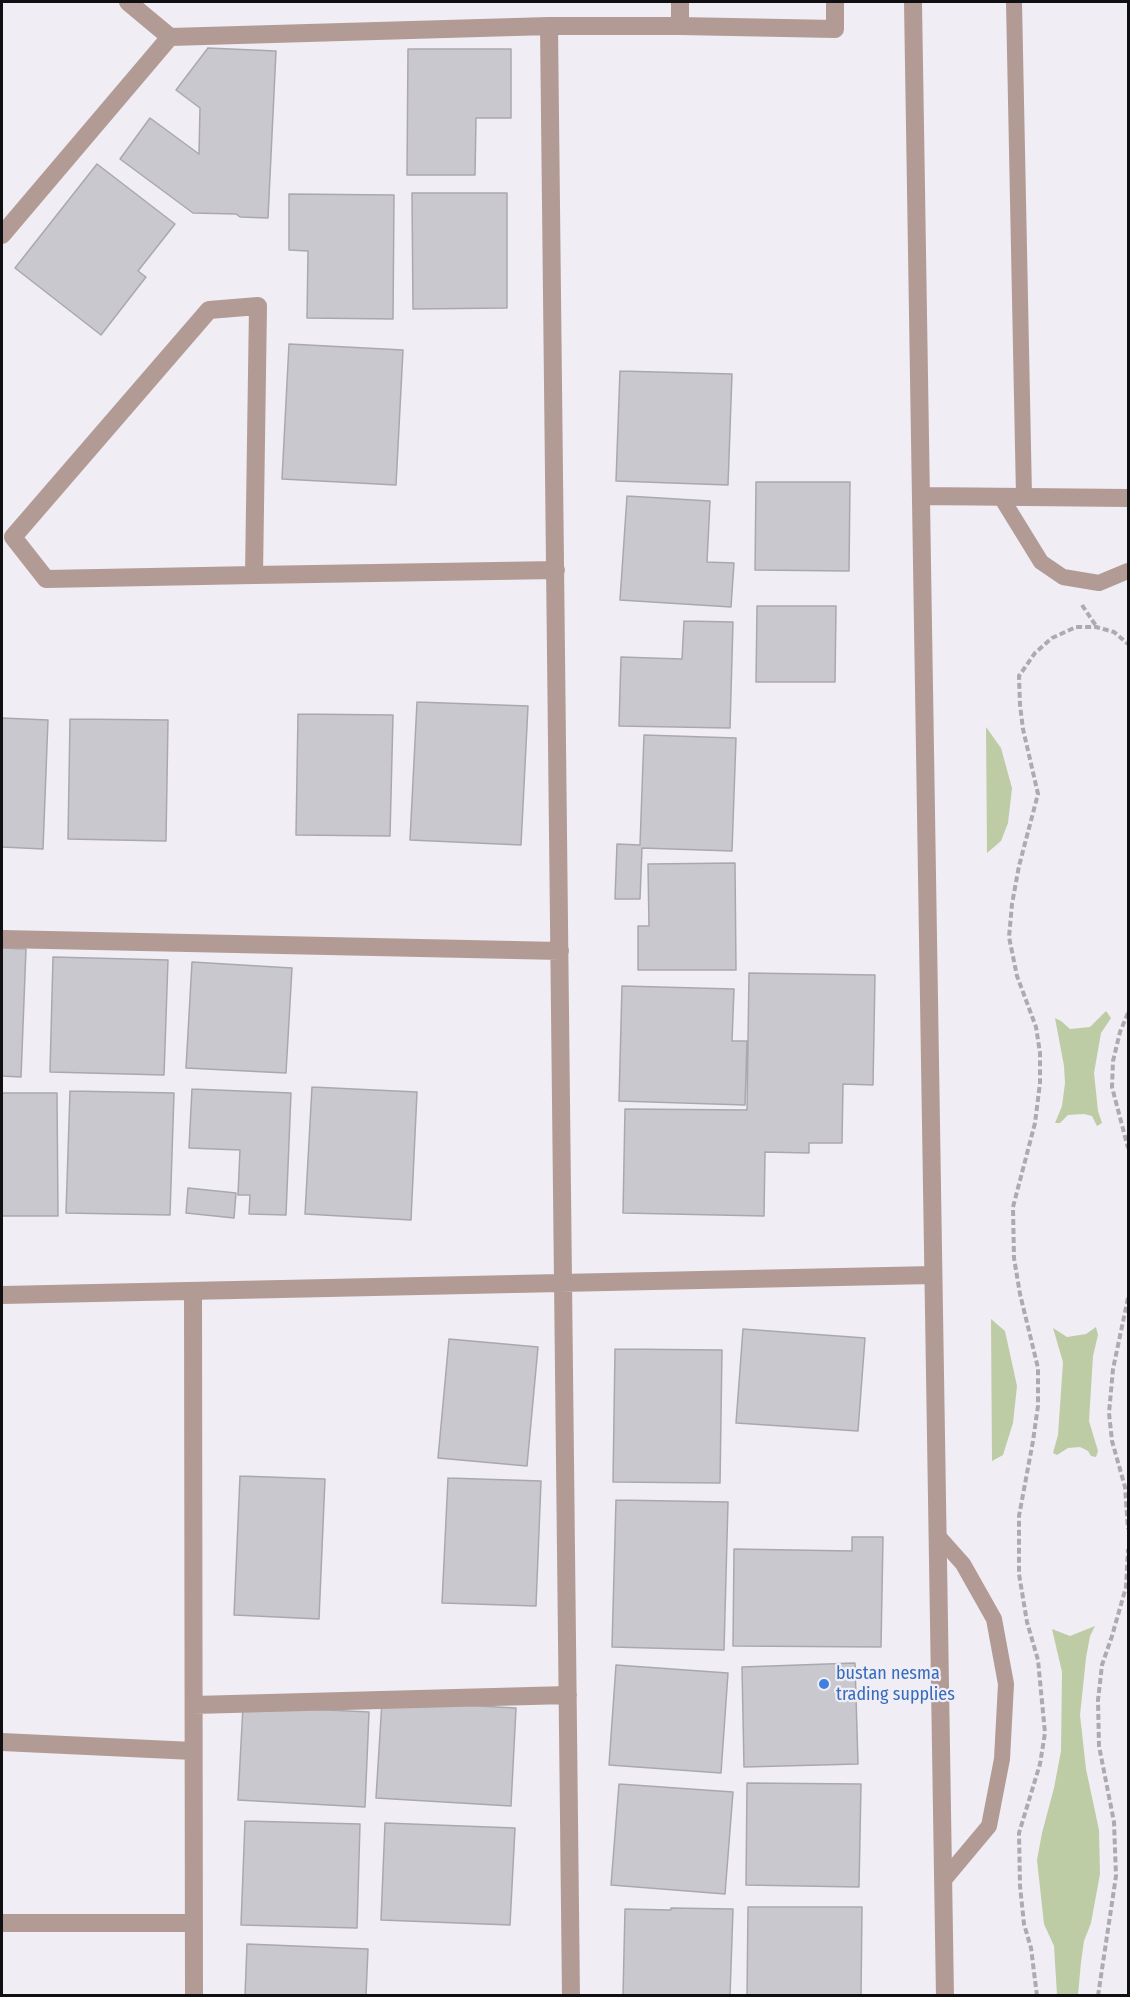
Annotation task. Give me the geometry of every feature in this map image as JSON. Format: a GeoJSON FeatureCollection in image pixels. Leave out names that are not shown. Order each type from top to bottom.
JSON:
{"type":"FeatureCollection","features":[{"type":"Feature","properties":{"kind":"street"},"geometry":{"type":"LineString","coordinates":[[128,2],[170,37],[549,26],[835,29],[835,2]]}},
{"type":"Feature","properties":{"kind":"street"},"geometry":{"type":"LineString","coordinates":[[680,2],[680,26]]}},
{"type":"Feature","properties":{"kind":"street"},"geometry":{"type":"LineString","coordinates":[[913,2],[945,1995]]}},
{"type":"Feature","properties":{"kind":"street"},"geometry":{"type":"LineString","coordinates":[[549,26],[571,1995]]}},
{"type":"Feature","properties":{"kind":"street"},"geometry":{"type":"LineString","coordinates":[[2,235],[170,37]]}},
{"type":"Feature","properties":{"kind":"street"},"geometry":{"type":"LineString","coordinates":[[254,575],[258,306],[209,310],[13,537],[46,579],[556,570]]}},
{"type":"Feature","properties":{"kind":"street"},"geometry":{"type":"LineString","coordinates":[[922,496],[1128,498]]}},
{"type":"Feature","properties":{"kind":"street"},"geometry":{"type":"LineString","coordinates":[[2,939],[560,951]]}},
{"type":"Feature","properties":{"kind":"street"},"geometry":{"type":"LineString","coordinates":[[2,1295],[933,1275]]}},
{"type":"Feature","properties":{"kind":"street"},"geometry":{"type":"LineString","coordinates":[[193,1291],[194,1995]]}},
{"type":"Feature","properties":{"kind":"street"},"geometry":{"type":"LineString","coordinates":[[194,1705],[568,1695]]}},
{"type":"Feature","properties":{"kind":"street"},"geometry":{"type":"LineString","coordinates":[[2,1742],[193,1752]]}},
{"type":"Feature","properties":{"kind":"street"},"geometry":{"type":"LineString","coordinates":[[2,1923],[194,1923]]}},
{"type":"Feature","properties":{"kind":"lane"},"geometry":{"type":"LineString","coordinates":[[1014,2],[1024,496]]}},
{"type":"Feature","properties":{"kind":"lane"},"geometry":{"type":"LineString","coordinates":[[1001,496],[1041,562],[1063,577],[1099,583],[1128,571]]}},
{"type":"Feature","properties":{"kind":"lane"},"geometry":{"type":"LineString","coordinates":[[938,1536],[963,1564],[994,1619],[1006,1684],[1002,1759],[989,1826],[943,1881]]}},
{"type":"Feature","properties":{"kind":"path"},"geometry":{"type":"LineString","coordinates":[[1037,1995],[1031,1948],[1024,1924],[1020,1886],[1019,1833],[1040,1764],[1045,1733],[1038,1660],[1027,1622],[1019,1574],[1018,1516],[1038,1406],[1038,1368],[1020,1294],[1014,1258],[1012,1207],[1035,1123],[1041,1083],[1041,1053],[1036,1027],[1017,976],[1009,938],[1017,876],[1038,794],[1023,729],[1019,676],[1035,652],[1043,645],[1052,638],[1076,627],[1096,627],[1114,632],[1128,644]]}},
{"type":"Feature","properties":{"kind":"path"},"geometry":{"type":"LineString","coordinates":[[1128,1013],[1120,1032],[1113,1061],[1113,1087],[1128,1148]]}},
{"type":"Feature","properties":{"kind":"path"},"geometry":{"type":"LineString","coordinates":[[1128,1298],[1113,1370],[1109,1413],[1112,1441],[1125,1487],[1128,1529]]}},
{"type":"Feature","properties":{"kind":"path"},"geometry":{"type":"LineString","coordinates":[[1098,1995],[1116,1876],[1114,1822],[1099,1746],[1098,1700],[1102,1665],[1126,1587],[1128,1549]]}},
{"type":"Feature","properties":{"kind":"green space"},"geometry":{"type":"Polygon","coordinates":[[[986,727],[1001,748],[1012,788],[1008,823],[1001,841],[987,853],[986,727]]]}},
{"type":"Feature","properties":{"kind":"green space"},"geometry":{"type":"Polygon","coordinates":[[[1106,1011],[1111,1018],[1101,1033],[1094,1073],[1098,1111],[1102,1123],[1097,1126],[1092,1116],[1084,1114],[1068,1115],[1060,1123],[1055,1123],[1062,1106],[1065,1083],[1055,1018],[1070,1029],[1090,1027],[1106,1011]]]}},
{"type":"Feature","properties":{"kind":"green space"},"geometry":{"type":"Polygon","coordinates":[[[991,1319],[1005,1331],[1017,1386],[1013,1423],[1003,1455],[992,1461],[991,1319]]]}},
{"type":"Feature","properties":{"kind":"green space"},"geometry":{"type":"Polygon","coordinates":[[[1096,1327],[1098,1335],[1093,1356],[1089,1421],[1098,1451],[1096,1457],[1091,1456],[1088,1451],[1080,1447],[1068,1448],[1057,1455],[1053,1453],[1058,1435],[1063,1362],[1053,1328],[1067,1337],[1086,1334],[1096,1327]]]}},
{"type":"Feature","properties":{"kind":"green space"},"geometry":{"type":"Polygon","coordinates":[[[1095,1626],[1090,1636],[1086,1658],[1080,1715],[1086,1769],[1099,1830],[1100,1874],[1091,1923],[1084,1941],[1078,1995],[1057,1995],[1054,1946],[1044,1924],[1037,1860],[1061,1751],[1062,1672],[1052,1629],[1070,1636],[1095,1626]]]}},
{"type":"Feature","properties":{"kind":"building"},"geometry":{"type":"Polygon","coordinates":[[[208,48],[276,51],[268,218],[240,217],[236,214],[193,213],[120,159],[150,118],[199,154],[200,108],[176,90],[208,48]]]}},
{"type":"Feature","properties":{"kind":"building"},"geometry":{"type":"Polygon","coordinates":[[[408,49],[511,49],[511,118],[476,118],[475,175],[407,175],[408,49]]]}},
{"type":"Feature","properties":{"kind":"building"},"geometry":{"type":"Polygon","coordinates":[[[97,164],[175,224],[138,271],[146,277],[101,335],[15,268],[97,164]]]}},
{"type":"Feature","properties":{"kind":"building"},"geometry":{"type":"Polygon","coordinates":[[[412,193],[507,193],[507,308],[413,309],[412,193]]]}},
{"type":"Feature","properties":{"kind":"building"},"geometry":{"type":"Polygon","coordinates":[[[289,194],[394,195],[393,319],[307,318],[308,251],[289,250],[289,194]]]}},
{"type":"Feature","properties":{"kind":"building"},"geometry":{"type":"Polygon","coordinates":[[[289,344],[403,350],[396,485],[282,479],[289,344]]]}},
{"type":"Feature","properties":{"kind":"building"},"geometry":{"type":"Polygon","coordinates":[[[620,371],[732,374],[728,485],[616,481],[620,371]]]}},
{"type":"Feature","properties":{"kind":"building"},"geometry":{"type":"Polygon","coordinates":[[[756,482],[850,482],[849,571],[755,570],[756,482]]]}},
{"type":"Feature","properties":{"kind":"building"},"geometry":{"type":"Polygon","coordinates":[[[627,496],[710,501],[707,562],[734,563],[731,607],[620,600],[627,496]]]}},
{"type":"Feature","properties":{"kind":"building"},"geometry":{"type":"Polygon","coordinates":[[[757,606],[836,606],[835,682],[756,682],[757,606]]]}},
{"type":"Feature","properties":{"kind":"building"},"geometry":{"type":"Polygon","coordinates":[[[684,621],[733,622],[730,728],[619,726],[621,657],[682,659],[684,621]]]}},
{"type":"Feature","properties":{"kind":"building"},"geometry":{"type":"Polygon","coordinates":[[[417,702],[528,706],[521,845],[410,840],[417,702]]]}},
{"type":"Feature","properties":{"kind":"building"},"geometry":{"type":"Polygon","coordinates":[[[298,714],[393,715],[390,836],[296,835],[298,714]]]}},
{"type":"Feature","properties":{"kind":"building"},"geometry":{"type":"Polygon","coordinates":[[[2,718],[48,720],[43,849],[2,847],[2,718]]]}},
{"type":"Feature","properties":{"kind":"building"},"geometry":{"type":"Polygon","coordinates":[[[70,719],[168,720],[166,841],[68,839],[70,719]]]}},
{"type":"Feature","properties":{"kind":"building"},"geometry":{"type":"Polygon","coordinates":[[[644,735],[736,738],[732,851],[642,848],[640,899],[615,899],[617,844],[640,845],[644,735]]]}},
{"type":"Feature","properties":{"kind":"building"},"geometry":{"type":"Polygon","coordinates":[[[735,863],[736,970],[638,970],[638,926],[649,926],[648,864],[735,863]]]}},
{"type":"Feature","properties":{"kind":"building"},"geometry":{"type":"Polygon","coordinates":[[[2,948],[26,949],[21,1077],[2,1076],[2,948]]]}},
{"type":"Feature","properties":{"kind":"building"},"geometry":{"type":"Polygon","coordinates":[[[53,957],[168,960],[164,1075],[50,1072],[53,957]]]}},
{"type":"Feature","properties":{"kind":"building"},"geometry":{"type":"Polygon","coordinates":[[[192,962],[292,968],[286,1073],[186,1068],[192,962]]]}},
{"type":"Feature","properties":{"kind":"building"},"geometry":{"type":"Polygon","coordinates":[[[749,973],[875,975],[873,1085],[843,1084],[842,1143],[809,1143],[809,1153],[765,1152],[764,1216],[623,1213],[625,1109],[747,1110],[749,973]]]}},
{"type":"Feature","properties":{"kind":"building"},"geometry":{"type":"Polygon","coordinates":[[[622,986],[734,989],[732,1041],[747,1041],[745,1105],[619,1101],[622,986]]]}},
{"type":"Feature","properties":{"kind":"building"},"geometry":{"type":"Polygon","coordinates":[[[312,1087],[417,1092],[411,1220],[305,1214],[312,1087]]]}},
{"type":"Feature","properties":{"kind":"building"},"geometry":{"type":"Polygon","coordinates":[[[192,1089],[291,1093],[286,1215],[249,1214],[250,1195],[238,1195],[240,1150],[189,1148],[192,1089]]]}},
{"type":"Feature","properties":{"kind":"building"},"geometry":{"type":"Polygon","coordinates":[[[70,1091],[174,1093],[170,1215],[66,1213],[70,1091]]]}},
{"type":"Feature","properties":{"kind":"building"},"geometry":{"type":"Polygon","coordinates":[[[2,1093],[57,1093],[58,1216],[2,1216],[2,1093]]]}},
{"type":"Feature","properties":{"kind":"building"},"geometry":{"type":"Polygon","coordinates":[[[188,1188],[236,1193],[234,1218],[186,1213],[188,1188]]]}},
{"type":"Feature","properties":{"kind":"building"},"geometry":{"type":"Polygon","coordinates":[[[743,1329],[865,1338],[858,1431],[736,1423],[743,1329]]]}},
{"type":"Feature","properties":{"kind":"building"},"geometry":{"type":"Polygon","coordinates":[[[449,1339],[538,1347],[527,1466],[438,1458],[449,1339]]]}},
{"type":"Feature","properties":{"kind":"building"},"geometry":{"type":"Polygon","coordinates":[[[615,1349],[722,1350],[720,1483],[613,1482],[615,1349]]]}},
{"type":"Feature","properties":{"kind":"building"},"geometry":{"type":"Polygon","coordinates":[[[240,1476],[325,1479],[319,1619],[234,1615],[240,1476]]]}},
{"type":"Feature","properties":{"kind":"building"},"geometry":{"type":"Polygon","coordinates":[[[448,1478],[541,1481],[536,1606],[442,1603],[448,1478]]]}},
{"type":"Feature","properties":{"kind":"building"},"geometry":{"type":"Polygon","coordinates":[[[616,1500],[728,1502],[724,1650],[612,1647],[616,1500]]]}},
{"type":"Feature","properties":{"kind":"building"},"geometry":{"type":"Polygon","coordinates":[[[852,1537],[883,1537],[881,1647],[733,1646],[734,1549],[852,1551],[852,1537]]]}},
{"type":"Feature","properties":{"kind":"building"},"geometry":{"type":"Polygon","coordinates":[[[855,1663],[858,1764],[744,1767],[742,1667],[855,1663]]]}},
{"type":"Feature","properties":{"kind":"building"},"geometry":{"type":"Polygon","coordinates":[[[616,1665],[728,1673],[721,1773],[609,1765],[616,1665]]]}},
{"type":"Feature","properties":{"kind":"building"},"geometry":{"type":"Polygon","coordinates":[[[382,1701],[516,1708],[511,1806],[376,1798],[382,1701]]]}},
{"type":"Feature","properties":{"kind":"building"},"geometry":{"type":"Polygon","coordinates":[[[243,1706],[369,1712],[365,1807],[238,1800],[243,1706]]]}},
{"type":"Feature","properties":{"kind":"building"},"geometry":{"type":"Polygon","coordinates":[[[747,1783],[861,1784],[859,1887],[746,1885],[747,1783]]]}},
{"type":"Feature","properties":{"kind":"building"},"geometry":{"type":"Polygon","coordinates":[[[619,1784],[733,1792],[725,1894],[611,1885],[619,1784]]]}},
{"type":"Feature","properties":{"kind":"building"},"geometry":{"type":"Polygon","coordinates":[[[245,1821],[360,1824],[357,1928],[241,1925],[245,1821]]]}},
{"type":"Feature","properties":{"kind":"building"},"geometry":{"type":"Polygon","coordinates":[[[385,1823],[515,1828],[510,1925],[381,1920],[385,1823]]]}},
{"type":"Feature","properties":{"kind":"building"},"geometry":{"type":"Polygon","coordinates":[[[748,1907],[862,1907],[861,1996],[747,1996],[748,1907]]]}},
{"type":"Feature","properties":{"kind":"building"},"geometry":{"type":"Polygon","coordinates":[[[671,1908],[733,1909],[730,1996],[623,1996],[625,1909],[671,1910],[671,1908]]]}},
{"type":"Feature","properties":{"kind":"building"},"geometry":{"type":"Polygon","coordinates":[[[247,1944],[368,1949],[366,1996],[245,1996],[247,1944]]]}},
{"type":"Feature","properties":{"kind":"place","name":"bustan nesma trading supplies"},"geometry":{"type":"Point","coordinates":[824,1684]}}]}
